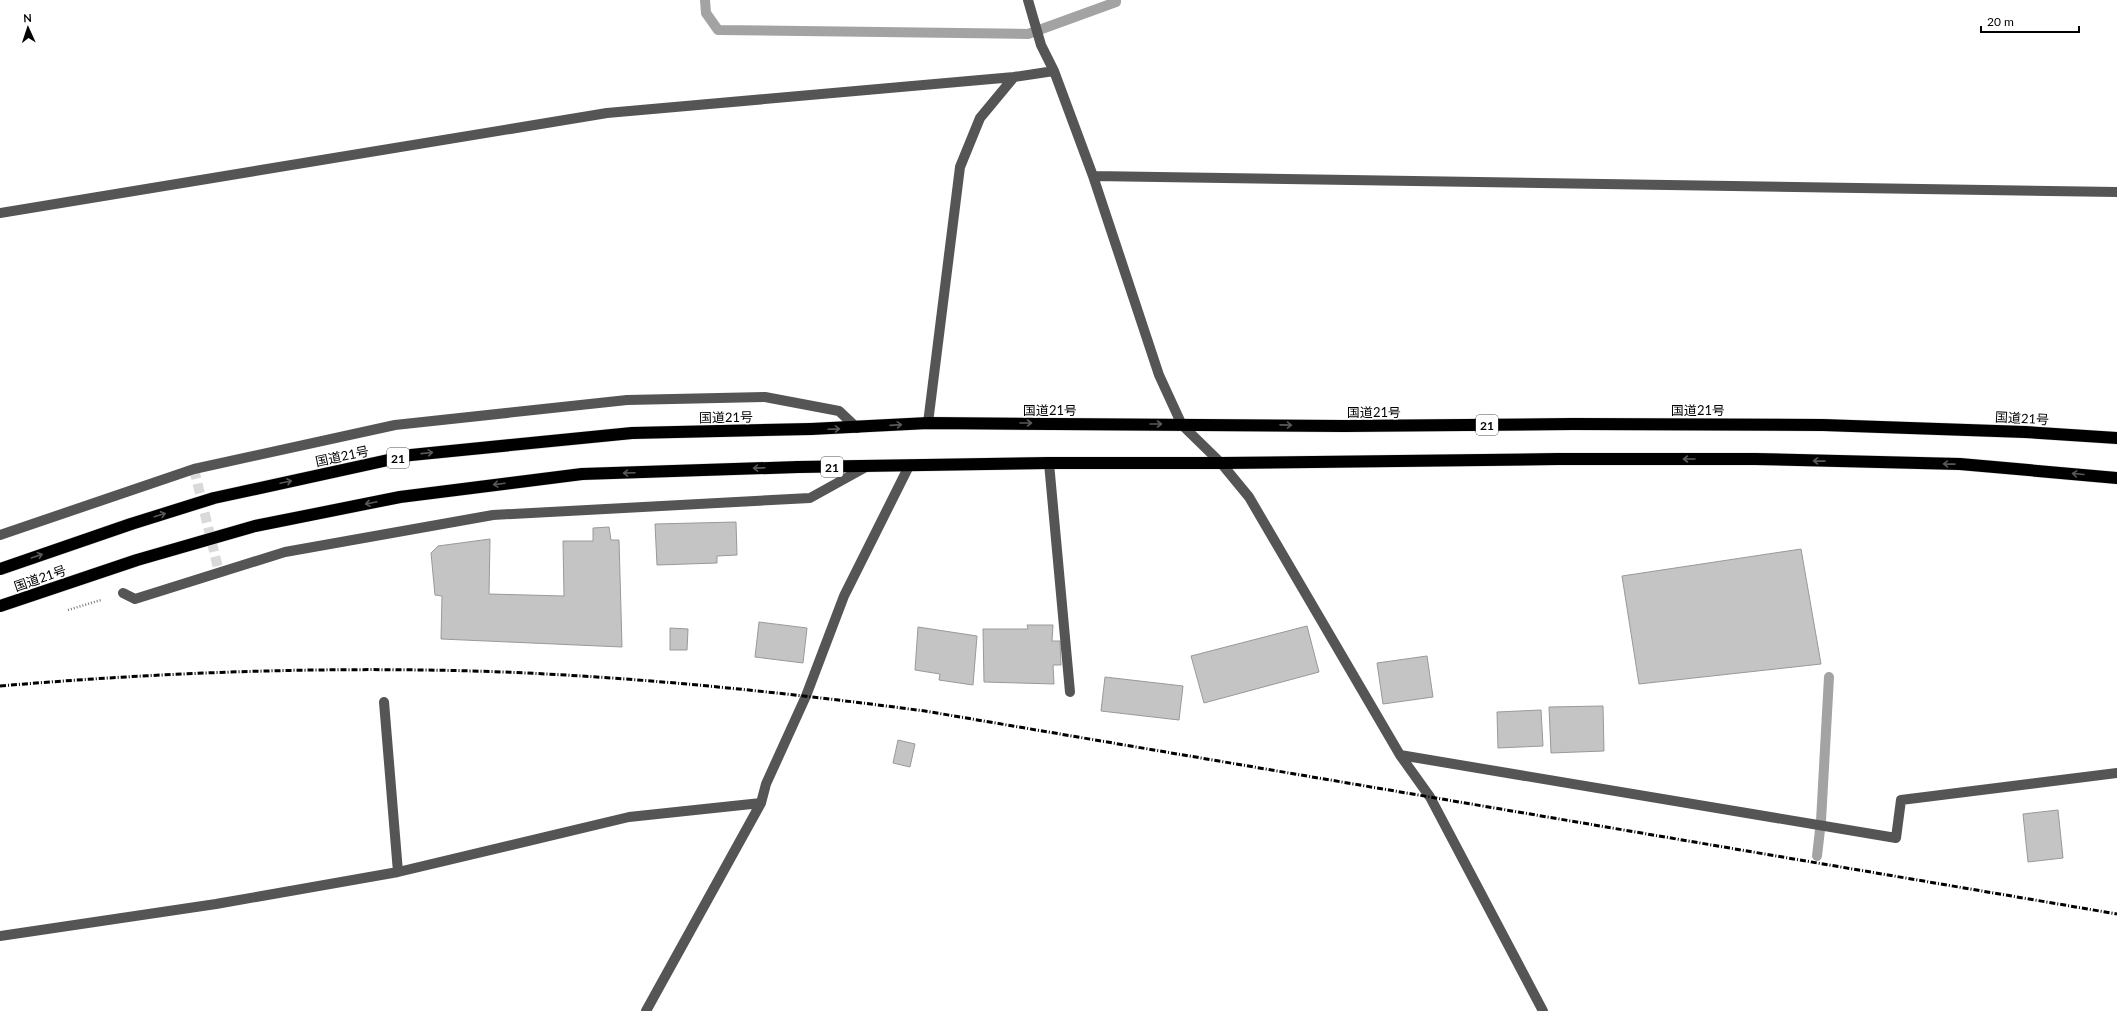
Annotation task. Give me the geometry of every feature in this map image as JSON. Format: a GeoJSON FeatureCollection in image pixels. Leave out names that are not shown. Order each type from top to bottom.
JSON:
{"type":"FeatureCollection","features":[{"type":"Feature","properties":{"kind":"highway","name":"国道21号"},"geometry":{"type":"LineString","coordinates":[[0,569],[131,524],[214,498],[411,455],[632,433],[857,428],[928,423],[1182,425],[1823,425],[2025,432],[2117,438]]}},
{"type":"Feature","properties":{"kind":"highway","name":"国道21号"},"geometry":{"type":"LineString","coordinates":[[0,606],[138,560],[256,526],[400,497],[582,474],[798,467],[866,468],[1049,463],[1221,463],[1558,458],[1755,459],[1960,464],[2117,478]]}},
{"type":"Feature","properties":{"kind":"street"},"geometry":{"type":"LineString","coordinates":[[1028,0],[1041,44],[1054,71],[1093,176],[1159,375],[1182,425],[1221,463],[1249,497],[1400,755],[1430,796],[1543,1011]]}},
{"type":"Feature","properties":{"kind":"street"},"geometry":{"type":"LineString","coordinates":[[0,213],[607,113],[1014,77],[1054,71]]}},
{"type":"Feature","properties":{"kind":"street"},"geometry":{"type":"LineString","coordinates":[[928,423],[960,167],[980,118],[1014,77]]}},
{"type":"Feature","properties":{"kind":"street"},"geometry":{"type":"LineString","coordinates":[[1093,176],[2117,192]]}},
{"type":"Feature","properties":{"kind":"street"},"geometry":{"type":"LineString","coordinates":[[0,535],[194,469],[395,425],[627,400],[765,397],[839,411],[857,428]]}},
{"type":"Feature","properties":{"kind":"street"},"geometry":{"type":"LineString","coordinates":[[1049,463],[1070,692]]}},
{"type":"Feature","properties":{"kind":"street"},"geometry":{"type":"LineString","coordinates":[[646,1011],[761,803],[766,784],[806,696],[844,596],[909,466]]}},
{"type":"Feature","properties":{"kind":"street"},"geometry":{"type":"LineString","coordinates":[[123,593],[135,599],[284,552],[493,515],[810,498],[866,468]]}},
{"type":"Feature","properties":{"kind":"street"},"geometry":{"type":"LineString","coordinates":[[384,702],[398,872]]}},
{"type":"Feature","properties":{"kind":"street"},"geometry":{"type":"LineString","coordinates":[[1400,755],[1896,838],[1901,800],[2117,773]]}},
{"type":"Feature","properties":{"kind":"street"},"geometry":{"type":"LineString","coordinates":[[0,936],[216,904],[398,872],[629,817],[761,803]]}},
{"type":"Feature","properties":{"kind":"building"},"geometry":{"type":"Polygon","coordinates":[[[736,522],[737,555],[717,556],[717,563],[657,565],[655,524],[736,522]]]}},
{"type":"Feature","properties":{"kind":"building"},"geometry":{"type":"Polygon","coordinates":[[[609,527],[611,540],[619,540],[622,647],[441,639],[442,596],[435,595],[431,553],[438,546],[490,539],[489,594],[564,596],[563,541],[593,541],[593,528],[609,527]]]}},
{"type":"Feature","properties":{"kind":"building"},"geometry":{"type":"Polygon","coordinates":[[[1801,549],[1821,664],[1639,684],[1622,576],[1801,549]]]}},
{"type":"Feature","properties":{"kind":"building"},"geometry":{"type":"Polygon","coordinates":[[[759,622],[807,628],[803,663],[755,657],[759,622]]]}},
{"type":"Feature","properties":{"kind":"building"},"geometry":{"type":"Polygon","coordinates":[[[1027,625],[1053,625],[1052,641],[1060,641],[1061,665],[1053,665],[1054,684],[984,682],[983,629],[1028,629],[1027,625]]]}},
{"type":"Feature","properties":{"kind":"building"},"geometry":{"type":"Polygon","coordinates":[[[1307,626],[1319,672],[1204,703],[1191,656],[1307,626]]]}},
{"type":"Feature","properties":{"kind":"building"},"geometry":{"type":"Polygon","coordinates":[[[918,627],[977,636],[973,685],[939,680],[940,674],[915,670],[918,627]]]}},
{"type":"Feature","properties":{"kind":"building"},"geometry":{"type":"Polygon","coordinates":[[[670,628],[688,629],[687,650],[670,650],[670,628]]]}},
{"type":"Feature","properties":{"kind":"building"},"geometry":{"type":"Polygon","coordinates":[[[1427,656],[1433,697],[1383,704],[1377,663],[1427,656]]]}},
{"type":"Feature","properties":{"kind":"building"},"geometry":{"type":"Polygon","coordinates":[[[1105,677],[1183,686],[1179,720],[1101,711],[1105,677]]]}},
{"type":"Feature","properties":{"kind":"building"},"geometry":{"type":"Polygon","coordinates":[[[1603,706],[1604,751],[1551,753],[1549,707],[1603,706]]]}},
{"type":"Feature","properties":{"kind":"building"},"geometry":{"type":"Polygon","coordinates":[[[1541,710],[1543,746],[1498,748],[1497,712],[1541,710]]]}},
{"type":"Feature","properties":{"kind":"building"},"geometry":{"type":"Polygon","coordinates":[[[898,740],[915,744],[910,767],[893,763],[898,740]]]}},
{"type":"Feature","properties":{"kind":"building"},"geometry":{"type":"Polygon","coordinates":[[[2058,810],[2063,858],[2028,862],[2023,814],[2058,810]]]}},
{"type":"Feature","properties":{"kind":"waterway"},"geometry":{"type":"LineString","coordinates":[[705,0],[706,13],[718,30],[1028,34],[1116,2],[1116,0]]}},
{"type":"Feature","properties":{"kind":"waterway"},"geometry":{"type":"LineString","coordinates":[[1817,856],[1821,821],[1829,677]]}},
{"type":"Feature","properties":{"kind":"tunnel"},"geometry":{"type":"LineString","coordinates":[[194,469],[219,572]]}},
{"type":"Feature","properties":{"kind":"railway"},"geometry":{"type":"LineString","coordinates":[[0,686],[159,675],[265,671],[424,670],[550,674],[737,689],[925,711],[2117,914]]}}]}
